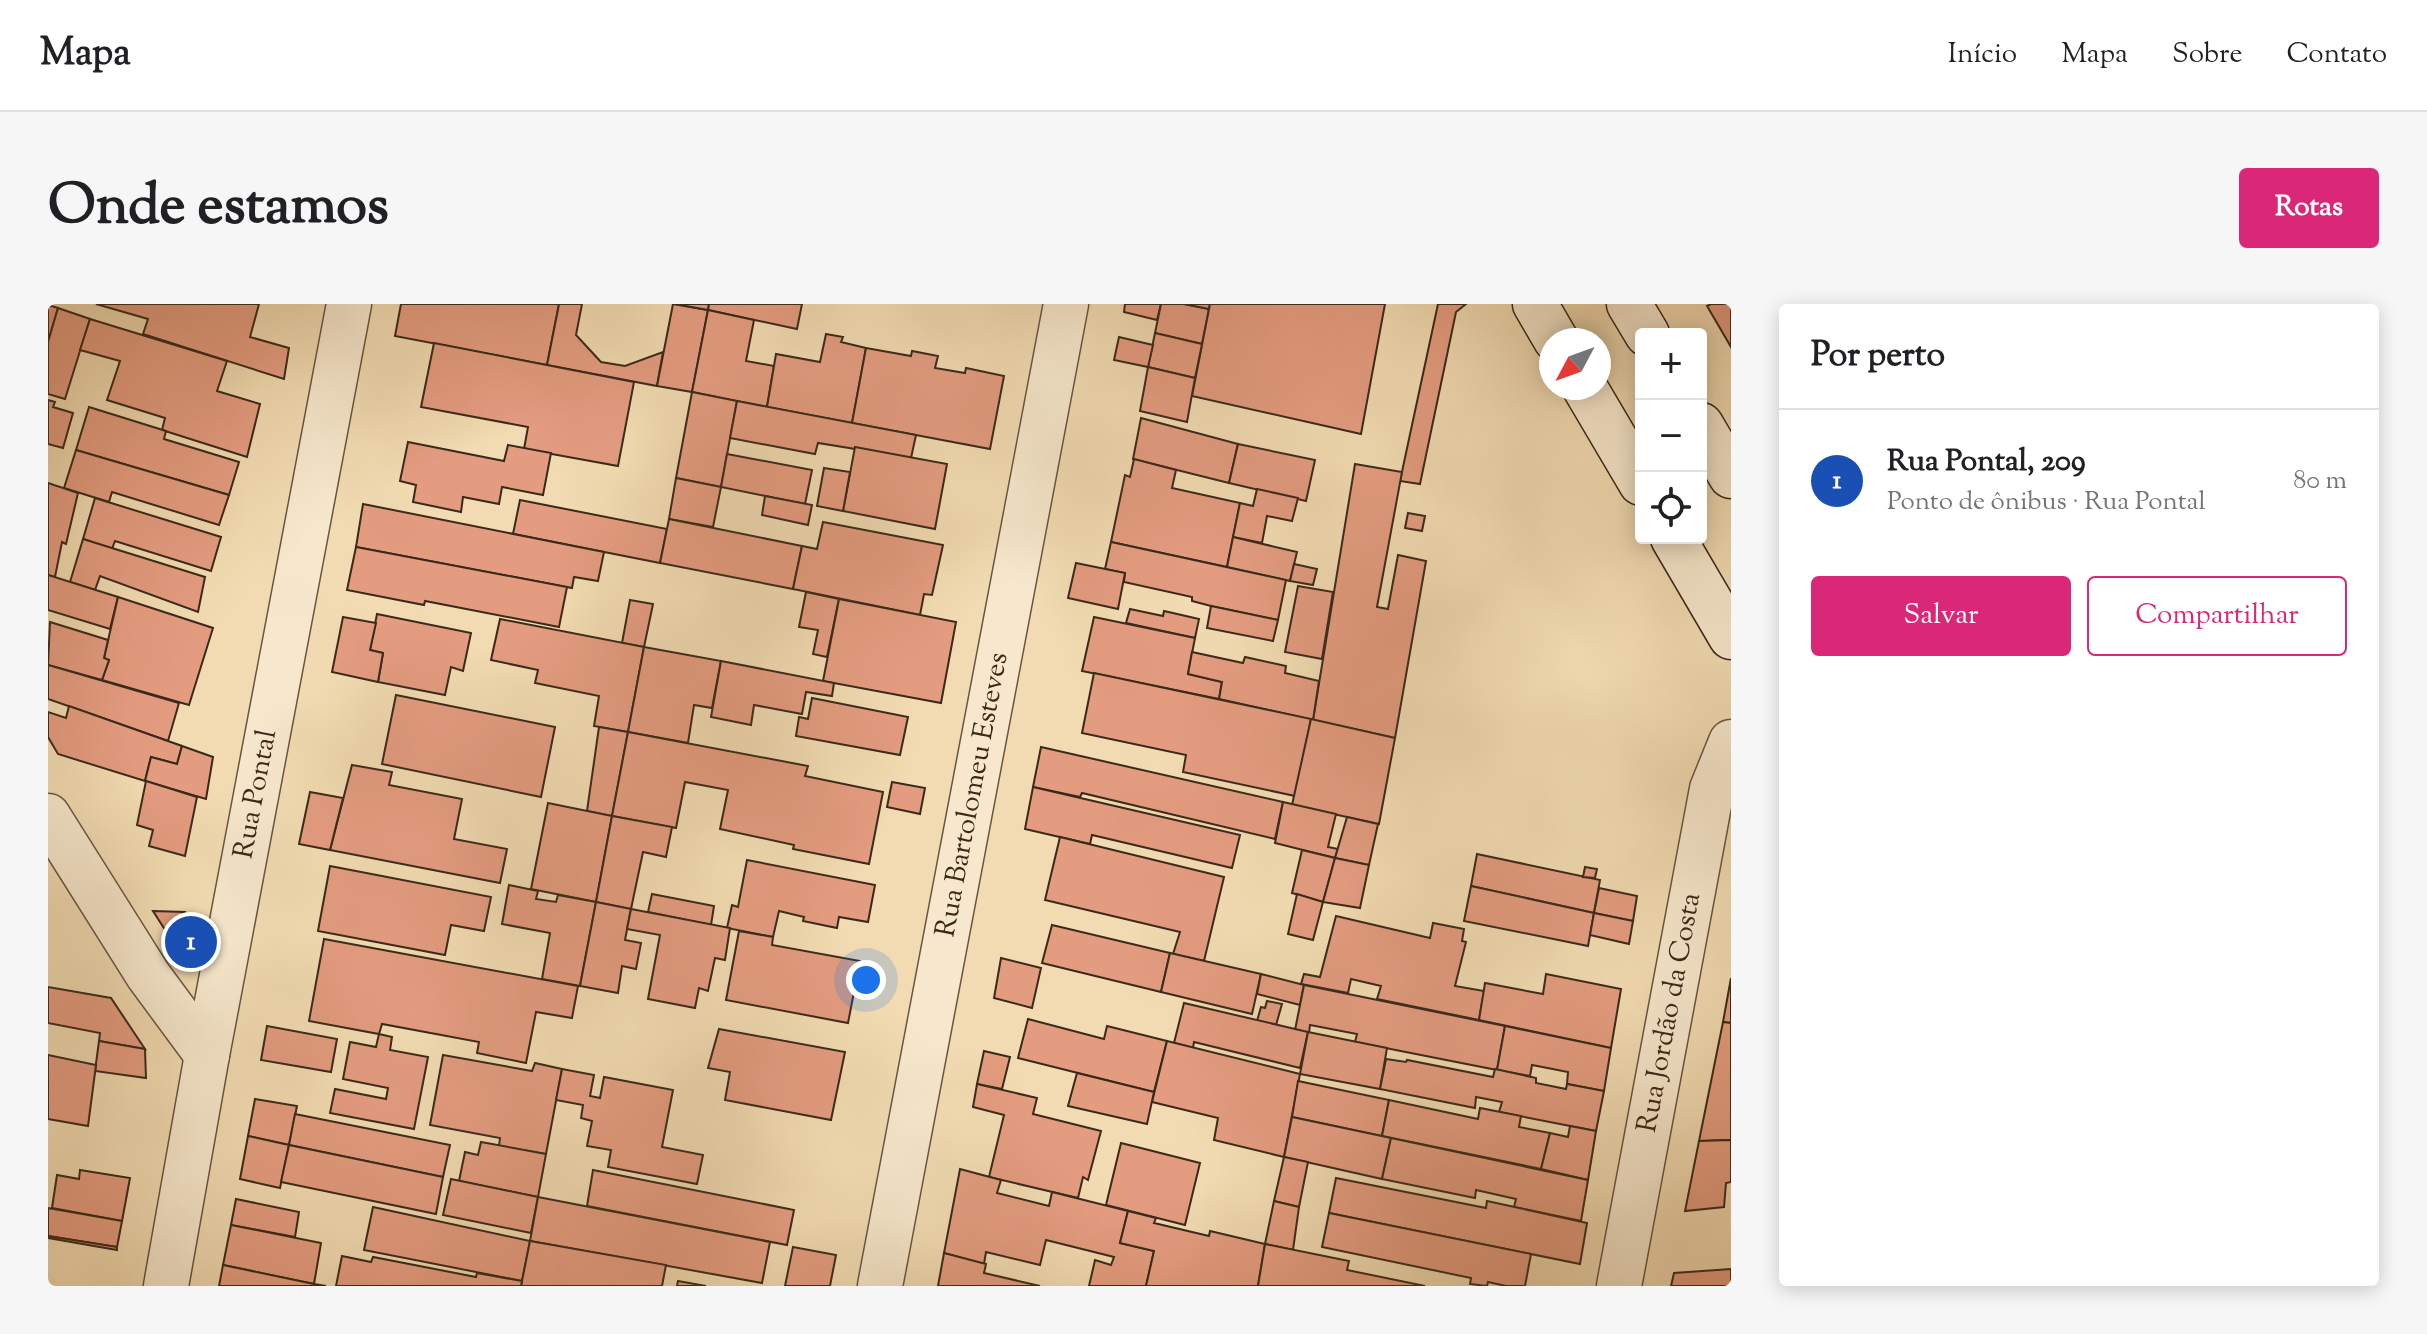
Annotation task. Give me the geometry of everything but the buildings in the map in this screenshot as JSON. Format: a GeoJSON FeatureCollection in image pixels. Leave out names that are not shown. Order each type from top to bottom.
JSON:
{"type":"FeatureCollection","features":[{"type":"Feature","properties":{"kind":"street","name":"Rua Pontal"},"geometry":{"type":"LineString","coordinates":[[166,1286],[349,304]]}},
{"type":"Feature","properties":{"kind":"street","name":"Rua Bartolomeu Esteves"},"geometry":{"type":"LineString","coordinates":[[880,1286],[1066,304]]}},
{"type":"Feature","properties":{"kind":"street"},"geometry":{"type":"LineString","coordinates":[[1535,304],[1549,328]]}},
{"type":"Feature","properties":{"kind":"street"},"geometry":{"type":"LineString","coordinates":[[1629,304],[1643,328]]}},
{"type":"Feature","properties":{"kind":"street"},"geometry":{"type":"LineString","coordinates":[[1592,400],[1635,473]]}},
{"type":"Feature","properties":{"kind":"street"},"geometry":{"type":"LineString","coordinates":[[1707,435],[1731,476]]}},
{"type":"Feature","properties":{"kind":"street"},"geometry":{"type":"LineString","coordinates":[[1677,544],[1731,637]]}},
{"type":"Feature","properties":{"kind":"street","name":"Rua Jordão da Costa"},"geometry":{"type":"LineString","coordinates":[[1619,1286],[1712,789],[1731,742]]}},
{"type":"Feature","properties":{"kind":"street"},"geometry":{"type":"LineString","coordinates":[[48,816],[148,975],[207,1055]]}},
{"type":"Feature","properties":{"kind":"place","name":"Rua Pontal, 209"},"geometry":{"type":"Point","coordinates":[191,942]}}]}
